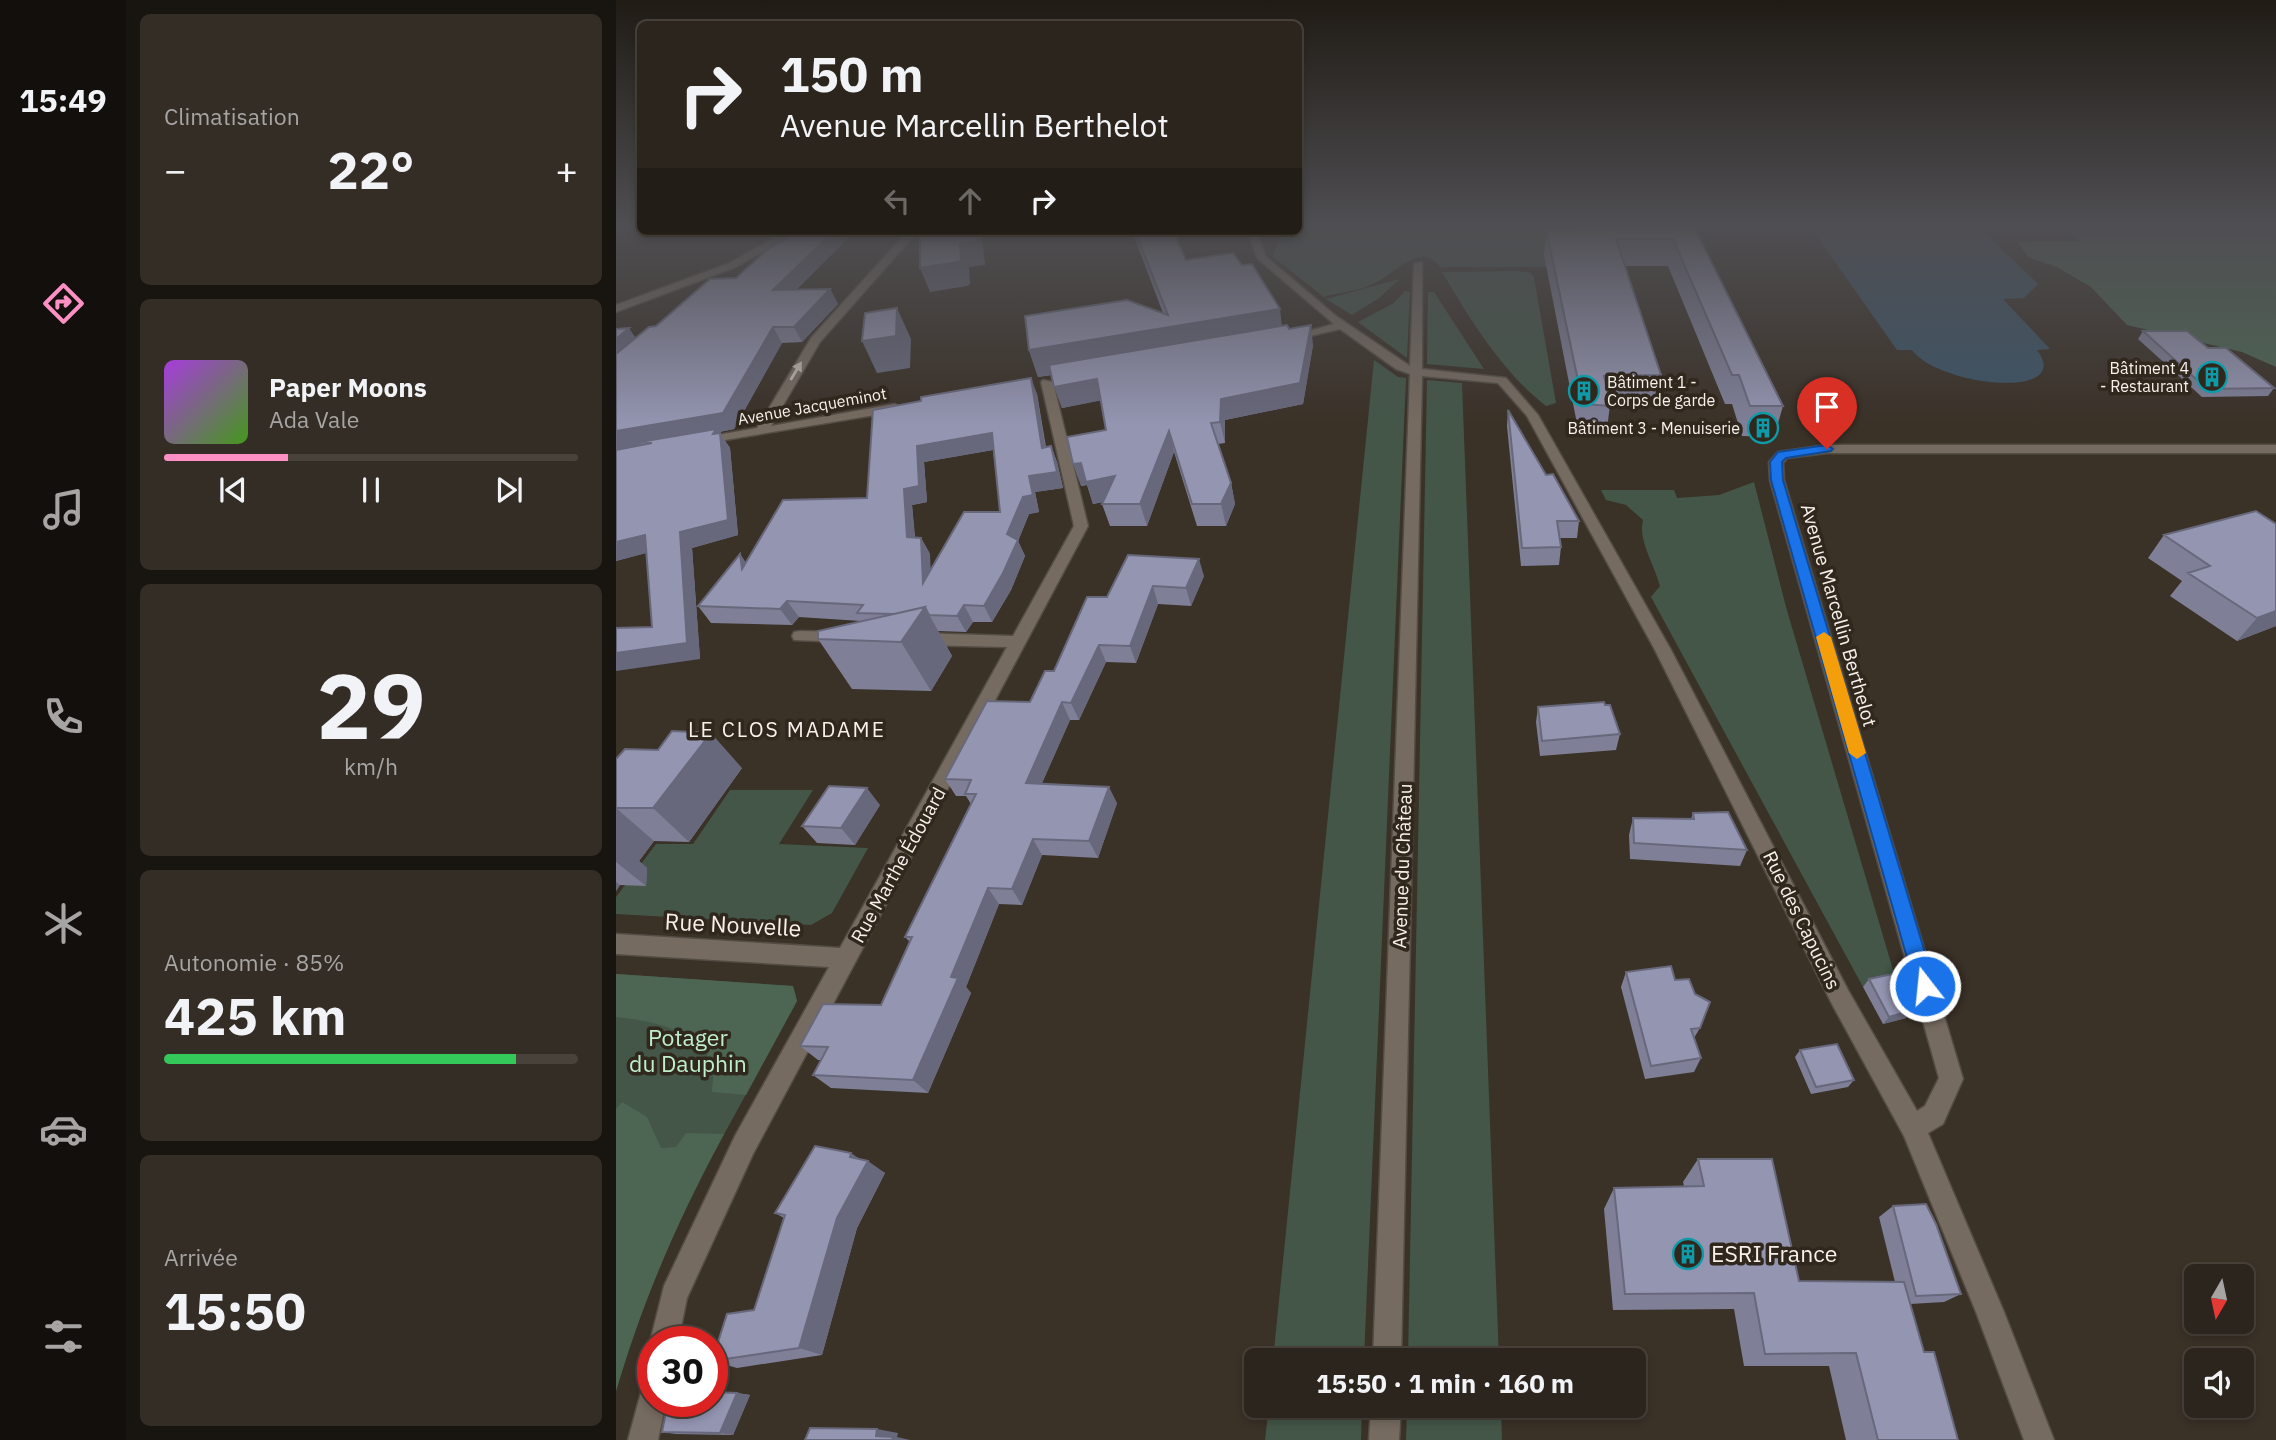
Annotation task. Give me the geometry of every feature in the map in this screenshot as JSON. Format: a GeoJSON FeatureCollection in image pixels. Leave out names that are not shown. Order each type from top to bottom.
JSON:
{"type":"FeatureCollection","features":[{"type":"Feature","properties":{"kind":"street"},"geometry":{"type":"LineString","coordinates":[[616,309],[661,292]]}},
{"type":"Feature","properties":{"kind":"street"},"geometry":{"type":"LineString","coordinates":[[763,431],[765,423],[815,340],[858,292]]}},
{"type":"Feature","properties":{"kind":"street","name":"Rue des Capucins"},"geometry":{"type":"LineString","coordinates":[[1303,292],[1343,326],[1399,367],[1417,372],[1502,380],[1531,415],[1663,650],[1840,997],[1913,1128],[1990,1312],[2039,1440]]}},
{"type":"Feature","properties":{"kind":"street","name":"Avenue du Château"},"geometry":{"type":"LineString","coordinates":[[1387,1348],[1418,292]]}},
{"type":"Feature","properties":{"kind":"street"},"geometry":{"type":"LineString","coordinates":[[1271,343],[1343,326]]}},
{"type":"Feature","properties":{"kind":"street","name":"Rue Marthe Édouard"},"geometry":{"type":"LineString","coordinates":[[667,1326],[674,1296],[744,1145],[1082,526],[1046,382]]}},
{"type":"Feature","properties":{"kind":"street","name":"Avenue Jacqueminot"},"geometry":{"type":"LineString","coordinates":[[682,445],[911,405]]}},
{"type":"Feature","properties":{"kind":"street","name":"Avenue Marcellin Berthelot"},"geometry":{"type":"LineString","coordinates":[[1913,1128],[1934,1115],[1951,1079],[1777,480],[1776,462],[1783,455],[1792,452],[1827,449],[2276,449]]}},
{"type":"Feature","properties":{"kind":"street"},"geometry":{"type":"LineString","coordinates":[[800,636],[855,638]]}},
{"type":"Feature","properties":{"kind":"street"},"geometry":{"type":"LineString","coordinates":[[896,639],[1018,642]]}},
{"type":"Feature","properties":{"kind":"street","name":"Rue Nouvelle"},"geometry":{"type":"LineString","coordinates":[[616,944],[847,958]]}},
{"type":"Feature","properties":{"kind":"street"},"geometry":{"type":"LineString","coordinates":[[643,1440],[648,1417]]}},
{"type":"Feature","properties":{"kind":"street"},"geometry":{"type":"LineString","coordinates":[[1384,1440],[1385,1418]]}},
{"type":"Feature","properties":{"kind":"green space"},"geometry":{"type":"Polygon","coordinates":[[[1318,292],[1345,292],[1324,297],[1318,292]]]}},
{"type":"Feature","properties":{"kind":"green space"},"geometry":{"type":"Polygon","coordinates":[[[1351,292],[1385,292],[1352,315],[1326,299],[1351,292]]]}},
{"type":"Feature","properties":{"kind":"green space"},"geometry":{"type":"Polygon","coordinates":[[[1404,292],[1410,292],[1407,358],[1358,322],[1394,303],[1404,292]]]}},
{"type":"Feature","properties":{"kind":"green space"},"geometry":{"type":"Polygon","coordinates":[[[1428,292],[1434,292],[1484,369],[1427,364],[1428,292]]]}},
{"type":"Feature","properties":{"kind":"green space"},"geometry":{"type":"Polygon","coordinates":[[[1455,292],[1536,292],[1556,403],[1546,406],[1530,392],[1501,361],[1455,292]]]}},
{"type":"Feature","properties":{"kind":"green space"},"geometry":{"type":"Polygon","coordinates":[[[2096,292],[2276,292],[2276,367],[2242,352],[2127,325],[2096,292]]]}},
{"type":"Feature","properties":{"kind":"green space"},"geometry":{"type":"Polygon","coordinates":[[[1374,360],[1398,377],[1406,378],[1365,1348],[1274,1348],[1374,360]]]}},
{"type":"Feature","properties":{"kind":"green space"},"geometry":{"type":"Polygon","coordinates":[[[1427,380],[1462,383],[1499,1348],[1408,1348],[1427,380]]]}},
{"type":"Feature","properties":{"kind":"green space"},"geometry":{"type":"Polygon","coordinates":[[[1754,482],[1786,607],[1896,980],[1863,987],[1651,597],[1660,586],[1644,544],[1643,520],[1626,505],[1606,500],[1601,490],[1674,490],[1677,498],[1719,495],[1754,482]]]}},
{"type":"Feature","properties":{"kind":"green space"},"geometry":{"type":"Polygon","coordinates":[[[730,790],[813,790],[779,844],[868,848],[832,913],[811,925],[616,914],[616,897],[656,844],[693,844],[730,790]]]}},
{"type":"Feature","properties":{"kind":"green space","name":"Potager du Dauphin"},"geometry":{"type":"Polygon","coordinates":[[[616,974],[793,986],[797,1001],[680,1215],[640,1312],[616,1391],[616,974]]]}},
{"type":"Feature","properties":{"kind":"green space"},"geometry":{"type":"Polygon","coordinates":[[[616,974],[793,986],[797,1001],[746,1095],[712,1092],[712,1064],[696,1042],[671,1028],[616,1017],[616,974]]]}},
{"type":"Feature","properties":{"kind":"green space"},"geometry":{"type":"Polygon","coordinates":[[[622,1102],[647,1117],[661,1148],[676,1147],[686,1133],[724,1134],[663,1260],[638,1323],[616,1391],[616,1109],[622,1102]]]}},
{"type":"Feature","properties":{"kind":"green space"},"geometry":{"type":"Polygon","coordinates":[[[1268,1418],[1362,1418],[1361,1440],[1265,1440],[1268,1418]]]}},
{"type":"Feature","properties":{"kind":"green space"},"geometry":{"type":"Polygon","coordinates":[[[1407,1418],[1501,1418],[1502,1440],[1406,1440],[1407,1418]]]}},
{"type":"Feature","properties":{"kind":"water"},"geometry":{"type":"Polygon","coordinates":[[[1856,292],[2030,292],[2024,298],[2003,299],[2050,349],[2037,350],[2044,366],[2037,376],[2021,382],[1999,383],[1948,373],[1927,363],[1912,350],[1897,350],[1856,292]]]}},
{"type":"Feature","properties":{"kind":"building"},"geometry":{"type":"Polygon","coordinates":[[[695,292],[827,292],[794,327],[773,327],[723,413],[616,431],[616,354],[649,327],[656,326],[695,292]]]}},
{"type":"Feature","properties":{"kind":"building"},"geometry":{"type":"Polygon","coordinates":[[[1159,292],[1270,292],[1280,309],[1029,350],[1025,316],[1127,300],[1168,315],[1159,292]]]}},
{"type":"Feature","properties":{"kind":"building"},"geometry":{"type":"Polygon","coordinates":[[[1559,292],[1634,292],[1661,375],[1604,376],[1611,406],[1583,404],[1559,292]]]}},
{"type":"Feature","properties":{"kind":"building"},"geometry":{"type":"Polygon","coordinates":[[[1696,292],[1726,292],[1783,406],[1750,406],[1739,375],[1732,375],[1696,292]]]}},
{"type":"Feature","properties":{"kind":"building"},"geometry":{"type":"Polygon","coordinates":[[[897,308],[896,336],[862,341],[865,313],[897,308]]]}},
{"type":"Feature","properties":{"kind":"building"},"geometry":{"type":"Polygon","coordinates":[[[1287,325],[1289,329],[1311,325],[1300,383],[1221,399],[1220,422],[1211,423],[1231,483],[1221,504],[1192,504],[1169,431],[1140,504],[1102,504],[1115,476],[1086,482],[1081,463],[1073,464],[1067,437],[1106,430],[1097,379],[1054,387],[1049,365],[1287,325]]]}},
{"type":"Feature","properties":{"kind":"building"},"geometry":{"type":"Polygon","coordinates":[[[629,328],[616,339],[616,329],[629,328]]]}},
{"type":"Feature","properties":{"kind":"building"},"geometry":{"type":"Polygon","coordinates":[[[2143,331],[2187,331],[2208,348],[2226,348],[2274,388],[2207,389],[2143,331]]]}},
{"type":"Feature","properties":{"kind":"building"},"geometry":{"type":"Polygon","coordinates":[[[1031,378],[1042,448],[1051,446],[1057,472],[1029,476],[1033,495],[1023,497],[1007,534],[1018,540],[984,606],[964,605],[957,616],[929,615],[925,607],[894,614],[857,613],[863,605],[787,601],[780,609],[698,606],[740,554],[742,569],[783,500],[867,498],[873,410],[921,401],[921,397],[1031,378]],[[992,433],[917,446],[919,486],[904,489],[907,537],[921,538],[923,583],[964,512],[1000,512],[992,433]]]}},
{"type":"Feature","properties":{"kind":"building"},"geometry":{"type":"Polygon","coordinates":[[[1508,410],[1546,475],[1553,474],[1579,521],[1557,521],[1561,547],[1522,548],[1508,410]]]}},
{"type":"Feature","properties":{"kind":"building"},"geometry":{"type":"Polygon","coordinates":[[[716,429],[713,434],[720,433],[728,520],[680,532],[687,643],[616,653],[616,628],[652,627],[645,535],[616,542],[616,450],[652,443],[640,442],[716,429]]]}},
{"type":"Feature","properties":{"kind":"building"},"geometry":{"type":"Polygon","coordinates":[[[2256,511],[2276,524],[2276,611],[2257,618],[2188,573],[2210,566],[2164,535],[2256,511]]]}},
{"type":"Feature","properties":{"kind":"building"},"geometry":{"type":"Polygon","coordinates":[[[1128,555],[1199,559],[1186,588],[1153,586],[1130,646],[1099,645],[1071,703],[1062,702],[1026,783],[1109,787],[1089,841],[1033,839],[1012,889],[988,888],[951,977],[958,978],[913,1080],[813,1075],[828,1047],[800,1046],[823,1004],[881,1005],[912,937],[905,937],[976,794],[965,794],[971,780],[945,779],[987,701],[1030,702],[1045,671],[1054,671],[1087,597],[1107,597],[1128,555]]]}},
{"type":"Feature","properties":{"kind":"building"},"geometry":{"type":"Polygon","coordinates":[[[925,607],[901,642],[818,639],[818,631],[925,607]]]}},
{"type":"Feature","properties":{"kind":"building"},"geometry":{"type":"Polygon","coordinates":[[[1604,702],[1605,705],[1610,705],[1620,734],[1542,741],[1538,707],[1604,702]]]}},
{"type":"Feature","properties":{"kind":"building"},"geometry":{"type":"Polygon","coordinates":[[[672,731],[711,733],[653,808],[616,808],[616,759],[625,749],[658,750],[672,731]]]}},
{"type":"Feature","properties":{"kind":"building"},"geometry":{"type":"Polygon","coordinates":[[[829,786],[867,788],[841,828],[802,826],[829,786]]]}},
{"type":"Feature","properties":{"kind":"building"},"geometry":{"type":"Polygon","coordinates":[[[1728,812],[1747,850],[1634,843],[1633,818],[1694,819],[1693,813],[1728,812]]]}},
{"type":"Feature","properties":{"kind":"building"},"geometry":{"type":"Polygon","coordinates":[[[1671,966],[1675,980],[1689,979],[1695,994],[1710,1002],[1700,1028],[1691,1029],[1701,1058],[1651,1066],[1626,972],[1671,966]]]}},
{"type":"Feature","properties":{"kind":"building"},"geometry":{"type":"Polygon","coordinates":[[[1902,972],[1913,1010],[1889,1017],[1869,979],[1902,972]]]}},
{"type":"Feature","properties":{"kind":"building"},"geometry":{"type":"Polygon","coordinates":[[[1837,1044],[1854,1080],[1816,1087],[1800,1050],[1837,1044]]]}},
{"type":"Feature","properties":{"kind":"building"},"geometry":{"type":"Polygon","coordinates":[[[815,1146],[851,1153],[850,1157],[868,1161],[837,1218],[799,1348],[728,1359],[728,1326],[723,1326],[727,1314],[754,1310],[785,1215],[775,1213],[815,1146]]]}},
{"type":"Feature","properties":{"kind":"building"},"geometry":{"type":"Polygon","coordinates":[[[1698,1159],[1772,1159],[1799,1281],[1904,1282],[1924,1352],[1934,1352],[1958,1440],[1878,1440],[1856,1353],[1765,1354],[1754,1293],[1625,1294],[1614,1188],[1704,1186],[1698,1159]]]}},
{"type":"Feature","properties":{"kind":"building"},"geometry":{"type":"Polygon","coordinates":[[[1926,1204],[1961,1294],[1916,1296],[1893,1206],[1926,1204]]]}},
{"type":"Feature","properties":{"kind":"building"},"geometry":{"type":"Polygon","coordinates":[[[728,1393],[737,1393],[728,1414],[728,1393]]]}},
{"type":"Feature","properties":{"kind":"building"},"geometry":{"type":"Polygon","coordinates":[[[665,1417],[727,1417],[720,1433],[662,1432],[665,1417]]]}},
{"type":"Feature","properties":{"kind":"building"},"geometry":{"type":"Polygon","coordinates":[[[810,1428],[877,1429],[876,1436],[893,1437],[892,1440],[805,1440],[810,1428]]]}},
{"type":"Feature","properties":{"kind":"slow traffic"},"geometry":{"type":"LineString","coordinates":[[1824,637],[1857,753]]}},
{"type":"Feature","properties":{"kind":"place","name":"Bâtiment 4 - Restaurant"},"geometry":{"type":"Point","coordinates":[2212,377]}},
{"type":"Feature","properties":{"kind":"place","name":"Bâtiment 1 - Corps de garde"},"geometry":{"type":"Point","coordinates":[1584,391]}},
{"type":"Feature","properties":{"kind":"place","name":"Bâtiment 3 - Menuiserie"},"geometry":{"type":"Point","coordinates":[1763,428]}},
{"type":"Feature","properties":{"kind":"place","name":"ESRI France"},"geometry":{"type":"Point","coordinates":[1688,1254]}},
{"type":"Feature","properties":{"kind":"district","name":"LE CLOS MADAME"},"geometry":{"type":"Point","coordinates":[787,730]}},
{"type":"Feature","properties":{"kind":"route"},"geometry":{"type":"LineString","coordinates":[[1827,449],[1802,450],[1783,455],[1776,462],[1777,480],[1925,986]]}}]}
